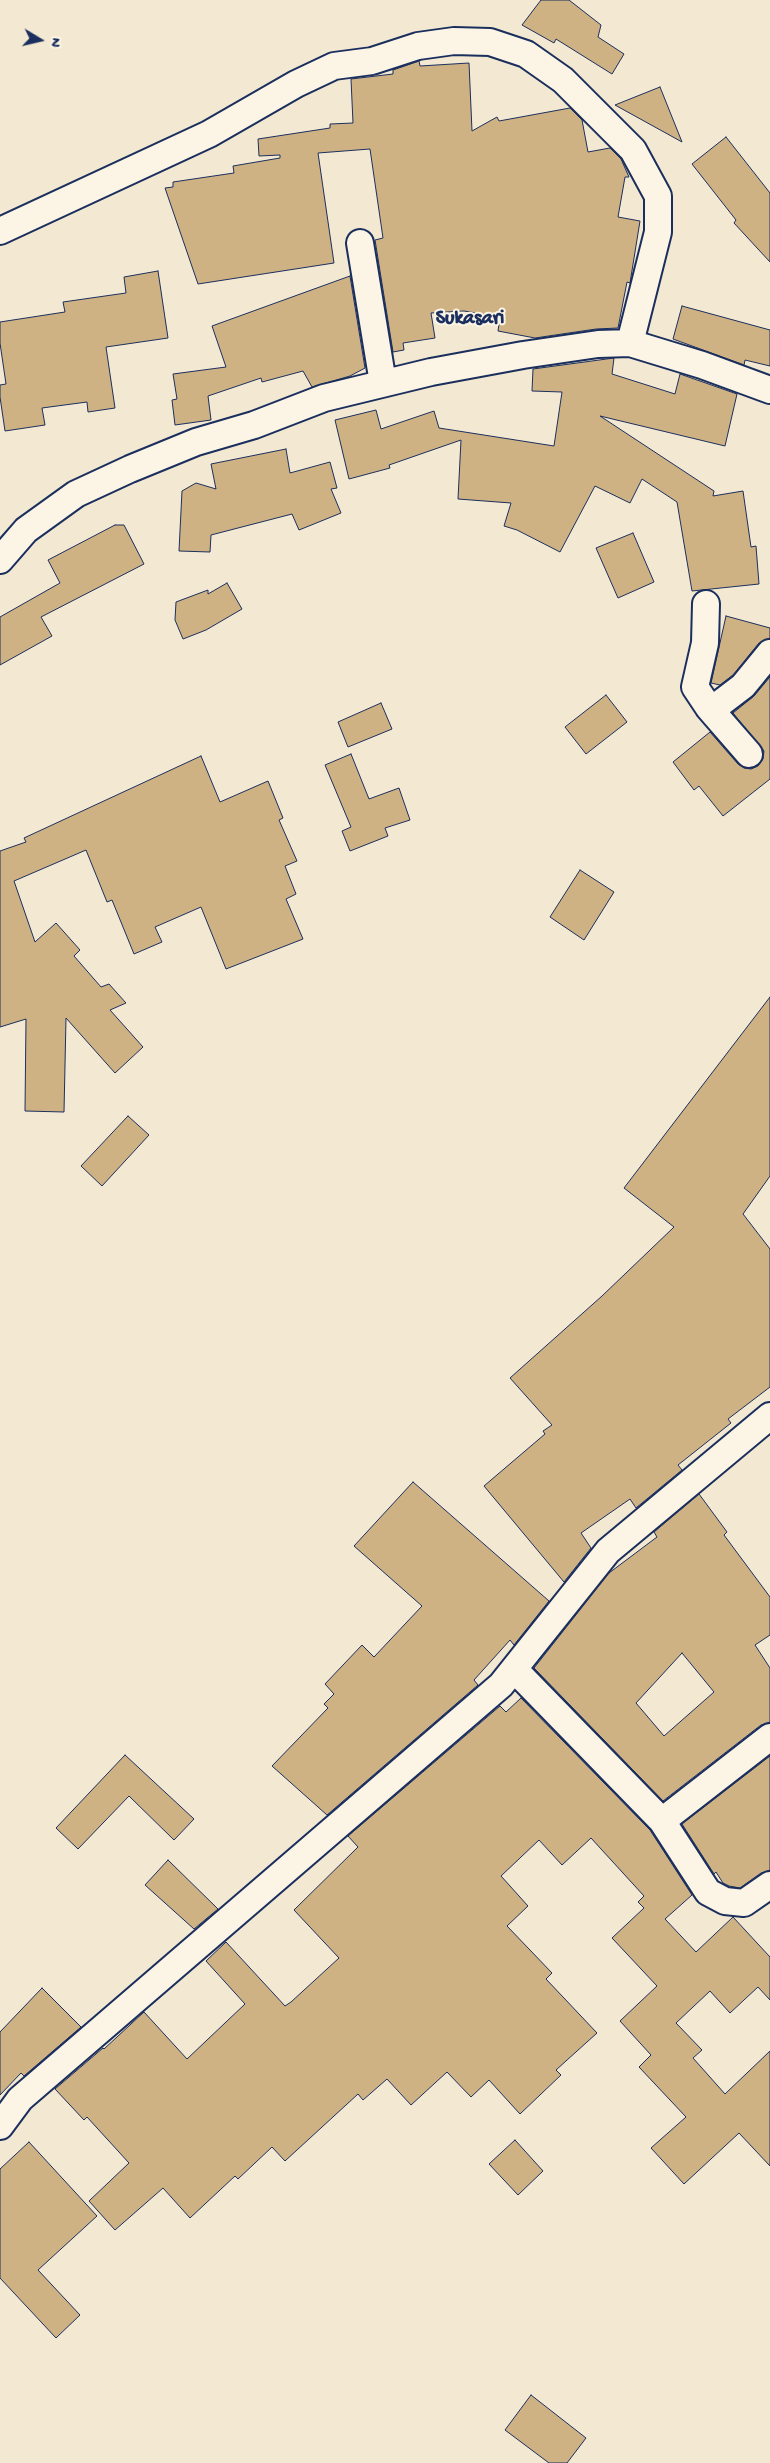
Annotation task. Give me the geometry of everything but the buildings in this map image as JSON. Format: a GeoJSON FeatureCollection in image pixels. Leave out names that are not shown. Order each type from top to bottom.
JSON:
{"type":"FeatureCollection","features":[{"type":"Feature","properties":{"kind":"street"},"geometry":{"type":"LineString","coordinates":[[0,231],[209,134],[296,84],[334,66],[372,61],[418,46],[454,41],[490,42],[526,54],[563,80],[633,150],[658,196],[658,232],[630,343]]}},
{"type":"Feature","properties":{"kind":"street"},"geometry":{"type":"LineString","coordinates":[[360,243],[383,383]]}},
{"type":"Feature","properties":{"kind":"street"},"geometry":{"type":"LineString","coordinates":[[0,560],[26,530],[76,494],[196,442],[254,425],[324,398],[383,383],[523,355],[598,344],[630,343],[702,365],[770,390]]}},
{"type":"Feature","properties":{"kind":"street"},"geometry":{"type":"LineString","coordinates":[[706,604],[705,643],[695,687],[709,708],[749,754]]}},
{"type":"Feature","properties":{"kind":"street"},"geometry":{"type":"LineString","coordinates":[[709,708],[718,705],[743,686],[770,653]]}},
{"type":"Feature","properties":{"kind":"street"},"geometry":{"type":"LineString","coordinates":[[0,2126],[20,2099],[501,1685],[608,1551],[770,1416]]}},
{"type":"Feature","properties":{"kind":"street"},"geometry":{"type":"LineString","coordinates":[[514,1669],[662,1821],[708,1892],[725,1901],[744,1903],[770,1885]]}},
{"type":"Feature","properties":{"kind":"street"},"geometry":{"type":"LineString","coordinates":[[662,1821],[770,1737]]}},
{"type":"Feature","properties":{"kind":"district","name":"Sukasari"},"geometry":{"type":"Point","coordinates":[470,320]}}]}
